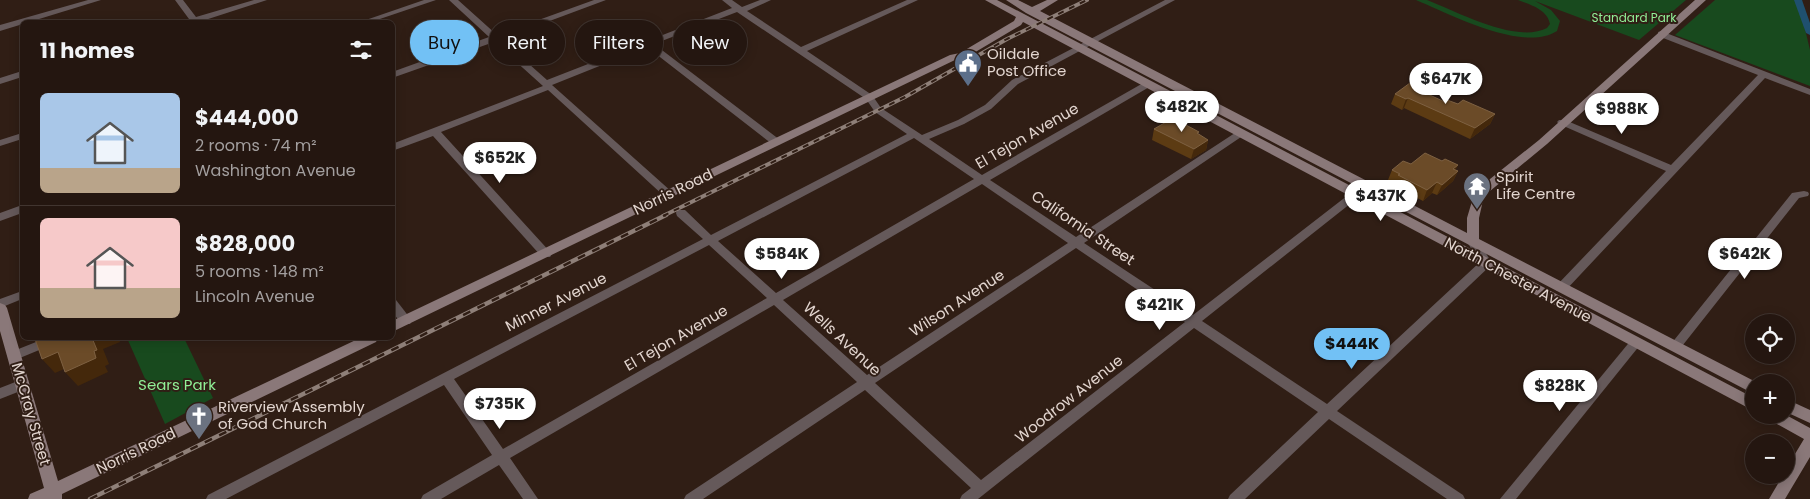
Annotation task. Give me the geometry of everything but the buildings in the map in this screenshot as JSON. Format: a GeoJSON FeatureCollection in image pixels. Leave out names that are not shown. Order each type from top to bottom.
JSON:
{"type":"FeatureCollection","features":[{"type":"Feature","properties":{"kind":"street"},"geometry":{"type":"LineString","coordinates":[[28,20],[97,0]]}},
{"type":"Feature","properties":{"kind":"street"},"geometry":{"type":"LineString","coordinates":[[179,0],[192,20]]}},
{"type":"Feature","properties":{"kind":"street"},"geometry":{"type":"LineString","coordinates":[[199,20],[263,0]]}},
{"type":"Feature","properties":{"kind":"street"},"geometry":{"type":"LineString","coordinates":[[370,20],[432,0]]}},
{"type":"Feature","properties":{"kind":"street"},"geometry":{"type":"LineString","coordinates":[[453,0],[489,33]]}},
{"type":"Feature","properties":{"kind":"street"},"geometry":{"type":"LineString","coordinates":[[546,20],[602,0]]}},
{"type":"Feature","properties":{"kind":"street","name":"California Street"},"geometry":{"type":"LineString","coordinates":[[726,0],[869,97],[878,110],[1458,499]]}},
{"type":"Feature","properties":{"kind":"street"},"geometry":{"type":"LineString","coordinates":[[663,38],[767,0]]}},
{"type":"Feature","properties":{"kind":"street"},"geometry":{"type":"LineString","coordinates":[[801,50],[914,0]]}},
{"type":"Feature","properties":{"kind":"street","name":"North Chester Avenue"},"geometry":{"type":"LineString","coordinates":[[990,0],[1029,8]]}},
{"type":"Feature","properties":{"kind":"street","name":"North Chester Avenue"},"geometry":{"type":"LineString","coordinates":[[1011,0],[1029,8],[1148,84],[1745,400]]}},
{"type":"Feature","properties":{"kind":"street"},"geometry":{"type":"LineString","coordinates":[[1029,8],[1040,8],[1053,0]]}},
{"type":"Feature","properties":{"kind":"street","name":"Minner Avenue"},"geometry":{"type":"LineString","coordinates":[[214,499],[711,240],[918,137],[961,122],[988,107],[1015,82],[1171,0]]}},
{"type":"Feature","properties":{"kind":"street"},"geometry":{"type":"LineString","coordinates":[[1235,499],[1486,263],[1473,242],[1473,218],[1479,194],[1543,142],[1562,122],[1701,0]]}},
{"type":"Feature","properties":{"kind":"street","name":"Norris Road"},"geometry":{"type":"LineString","coordinates":[[395,326],[869,97],[954,57],[963,55],[1018,23],[1029,8]]}},
{"type":"Feature","properties":{"kind":"street"},"geometry":{"type":"LineString","coordinates":[[0,28],[20,22]]}},
{"type":"Feature","properties":{"kind":"street"},"geometry":{"type":"LineString","coordinates":[[1661,34],[1808,91]]}},
{"type":"Feature","properties":{"kind":"street"},"geometry":{"type":"LineString","coordinates":[[395,74],[489,40]]}},
{"type":"Feature","properties":{"kind":"street","name":"North Chester Avenue"},"geometry":{"type":"LineString","coordinates":[[1085,45],[1473,242],[1745,383]]}},
{"type":"Feature","properties":{"kind":"street"},"geometry":{"type":"LineString","coordinates":[[663,55],[776,142]]}},
{"type":"Feature","properties":{"kind":"street"},"geometry":{"type":"LineString","coordinates":[[524,65],[668,194]]}},
{"type":"Feature","properties":{"kind":"street"},"geometry":{"type":"LineString","coordinates":[[395,147],[598,65]]}},
{"type":"Feature","properties":{"kind":"street"},"geometry":{"type":"LineString","coordinates":[[1562,288],[1764,74]]}},
{"type":"Feature","properties":{"kind":"street"},"geometry":{"type":"LineString","coordinates":[[0,81],[20,75]]}},
{"type":"Feature","properties":{"kind":"street","name":"El Tejon Avenue"},"geometry":{"type":"LineString","coordinates":[[428,499],[1148,84]]}},
{"type":"Feature","properties":{"kind":"street"},"geometry":{"type":"LineString","coordinates":[[1562,122],[1673,170]]}},
{"type":"Feature","properties":{"kind":"street"},"geometry":{"type":"LineString","coordinates":[[435,132],[546,254]]}},
{"type":"Feature","properties":{"kind":"street","name":"Wilson Avenue"},"geometry":{"type":"LineString","coordinates":[[691,499],[1241,133]]}},
{"type":"Feature","properties":{"kind":"street"},"geometry":{"type":"LineString","coordinates":[[0,143],[20,137]]}},
{"type":"Feature","properties":{"kind":"street","name":"Woodrow Avenue"},"geometry":{"type":"LineString","coordinates":[[967,499],[1356,194]]}},
{"type":"Feature","properties":{"kind":"street"},"geometry":{"type":"LineString","coordinates":[[1615,331],[1656,346],[1675,347],[1796,195],[1804,194]]}},
{"type":"Feature","properties":{"kind":"street"},"geometry":{"type":"LineString","coordinates":[[0,217],[20,210]]}},
{"type":"Feature","properties":{"kind":"street","name":"Wells Avenue"},"geometry":{"type":"LineString","coordinates":[[681,213],[981,488]]}},
{"type":"Feature","properties":{"kind":"street"},"geometry":{"type":"LineString","coordinates":[[0,304],[20,296]]}},
{"type":"Feature","properties":{"kind":"street"},"geometry":{"type":"LineString","coordinates":[[395,306],[406,321]]}},
{"type":"Feature","properties":{"kind":"street","name":"McCray Street"},"geometry":{"type":"LineString","coordinates":[[0,308],[54,495]]}},
{"type":"Feature","properties":{"kind":"street"},"geometry":{"type":"LineString","coordinates":[[14,355],[52,340]]}},
{"type":"Feature","properties":{"kind":"street","name":"Norris Road"},"geometry":{"type":"LineString","coordinates":[[36,499],[54,495],[367,340]]}},
{"type":"Feature","properties":{"kind":"street"},"geometry":{"type":"LineString","coordinates":[[1506,499],[1636,342]]}},
{"type":"Feature","properties":{"kind":"street"},"geometry":{"type":"LineString","coordinates":[[446,378],[531,499]]}},
{"type":"Feature","properties":{"kind":"street"},"geometry":{"type":"LineString","coordinates":[[0,394],[23,384]]}},
{"type":"Feature","properties":{"kind":"street"},"geometry":{"type":"LineString","coordinates":[[1795,410],[1810,417]]}},
{"type":"Feature","properties":{"kind":"street"},"geometry":{"type":"LineString","coordinates":[[1790,424],[1810,435]]}},
{"type":"Feature","properties":{"kind":"street"},"geometry":{"type":"LineString","coordinates":[[1778,499],[1810,443]]}},
{"type":"Feature","properties":{"kind":"green space","name":"Standard Park"},"geometry":{"type":"Polygon","coordinates":[[[1416,0],[1427,0],[1470,18],[1504,29],[1534,32],[1547,28],[1550,24],[1548,19],[1542,11],[1518,0],[1686,0],[1639,40],[1535,1],[1551,10],[1560,21],[1557,31],[1543,37],[1506,35],[1467,22],[1416,0]]]}},
{"type":"Feature","properties":{"kind":"green space"},"geometry":{"type":"Polygon","coordinates":[[[1715,0],[1798,0],[1810,50],[1810,86],[1675,35],[1715,0]]]}},
{"type":"Feature","properties":{"kind":"green space","name":"Sears Park"},"geometry":{"type":"Polygon","coordinates":[[[128,340],[185,340],[213,398],[165,424],[128,340]]]}},
{"type":"Feature","properties":{"kind":"waterway"},"geometry":{"type":"LineString","coordinates":[[1798,0],[1810,33]]}},
{"type":"Feature","properties":{"kind":"railway"},"geometry":{"type":"LineString","coordinates":[[663,216],[905,97],[1007,39],[1087,0]]}},
{"type":"Feature","properties":{"kind":"railway"},"geometry":{"type":"LineString","coordinates":[[90,499],[666,215]]}},
{"type":"Feature","properties":{"kind":"place","name":"Oildale Post Office"},"geometry":{"type":"Point","coordinates":[968,87]}},
{"type":"Feature","properties":{"kind":"place","name":"Spirit Life Centre"},"geometry":{"type":"Point","coordinates":[1477,210]}},
{"type":"Feature","properties":{"kind":"place","name":"Riverview Assembly of God Church"},"geometry":{"type":"Point","coordinates":[199,440]}}]}
